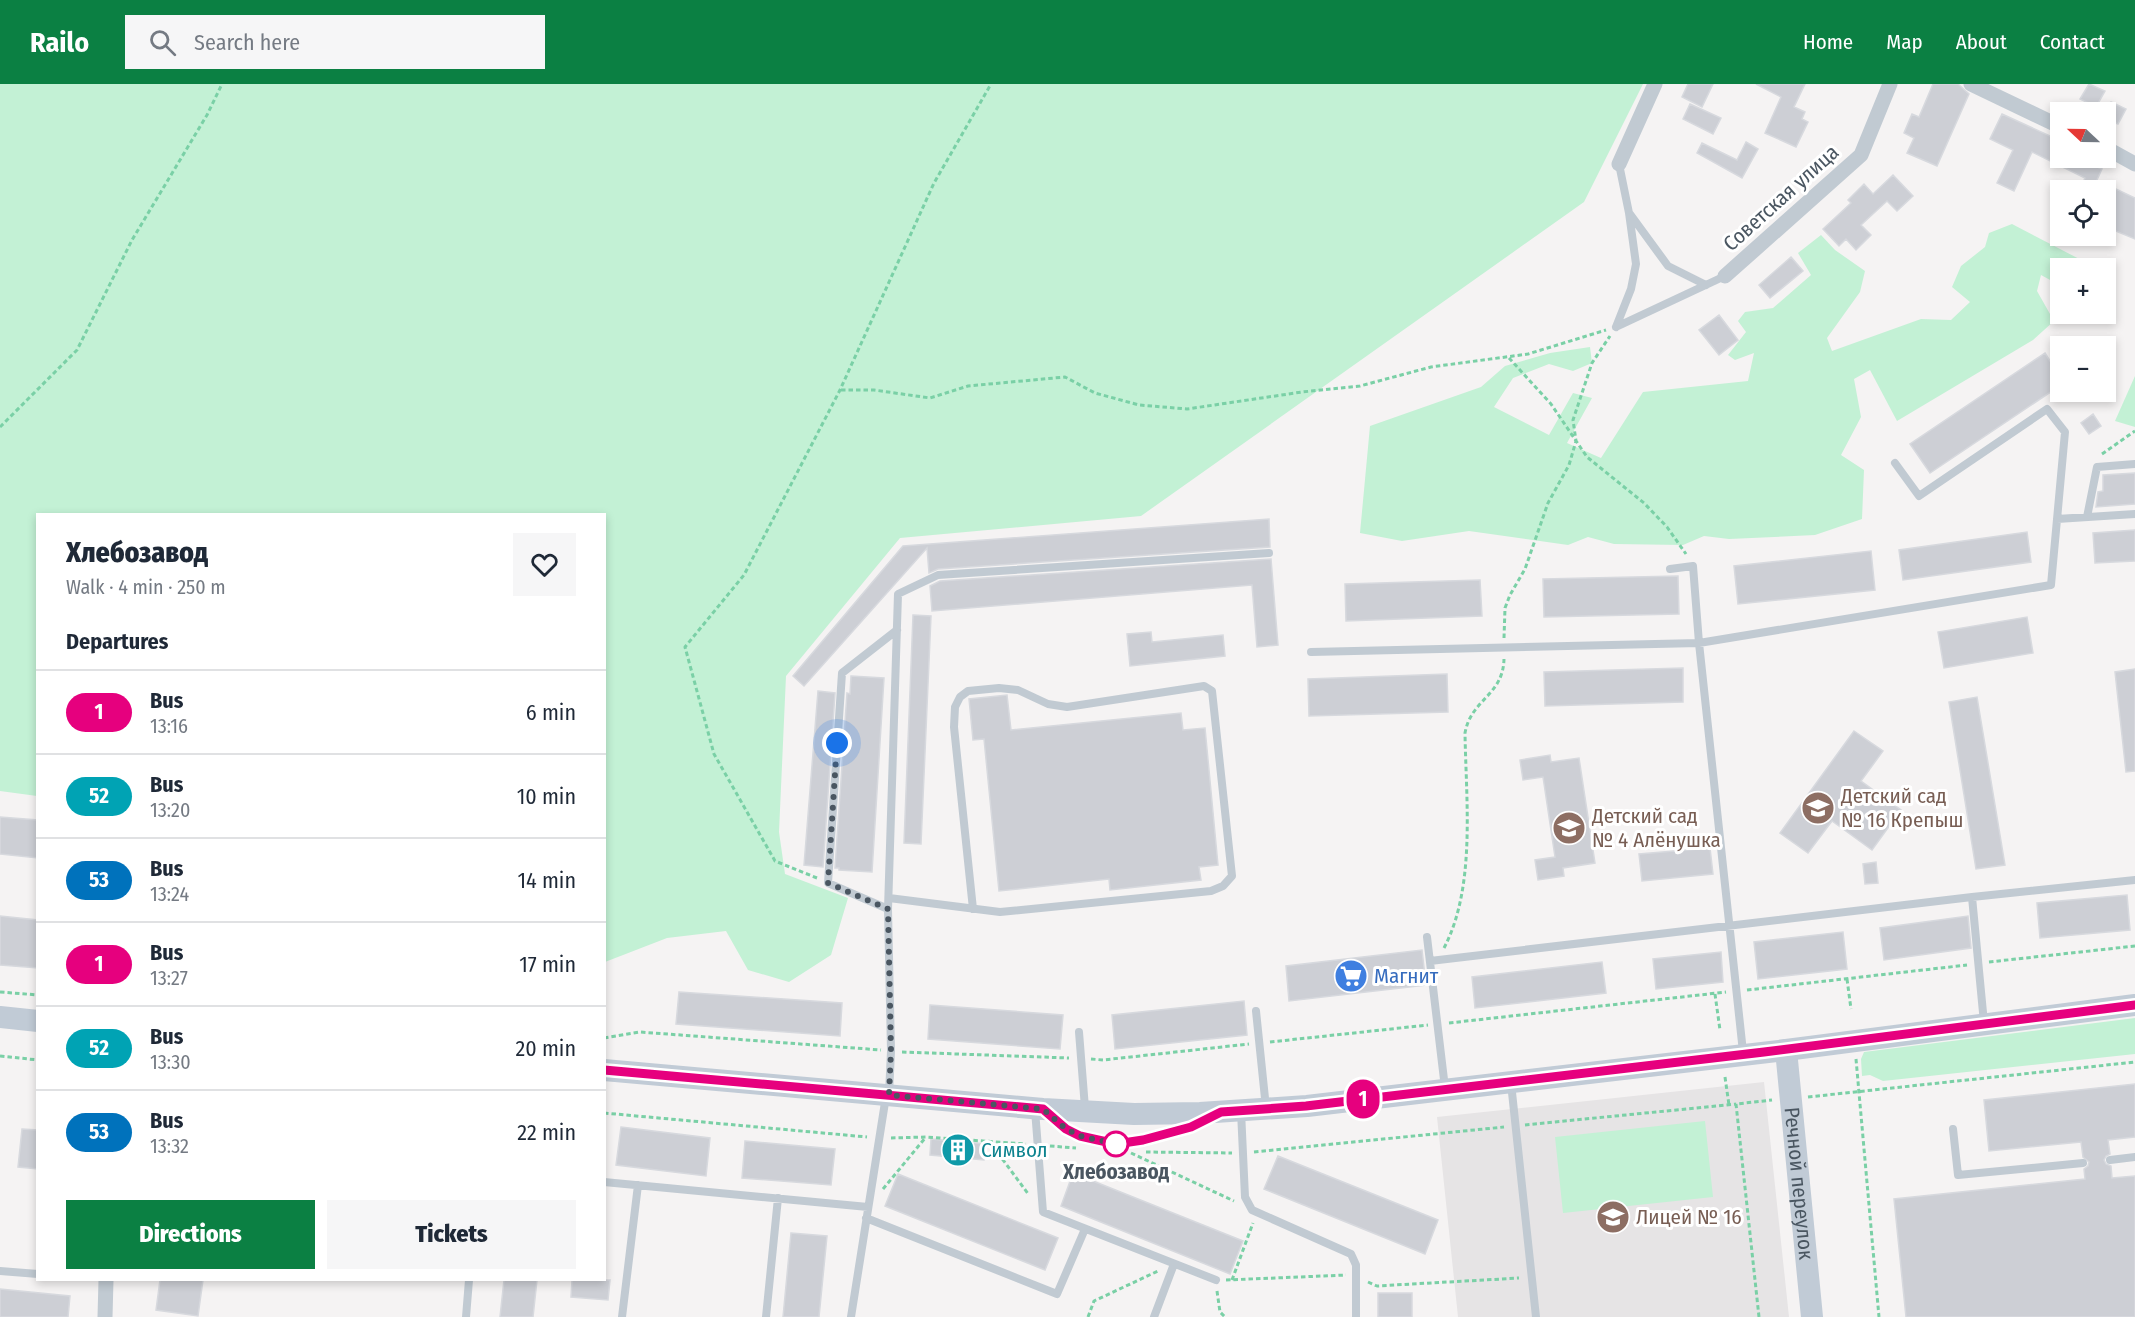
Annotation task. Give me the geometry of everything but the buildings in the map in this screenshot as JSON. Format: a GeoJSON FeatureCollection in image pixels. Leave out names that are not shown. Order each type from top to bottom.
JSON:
{"type":"FeatureCollection","features":[{"type":"Feature","properties":{"kind":"street"},"geometry":{"type":"LineString","coordinates":[[1619,164],[1655,84]]}},
{"type":"Feature","properties":{"kind":"street","name":"Советская улица"},"geometry":{"type":"LineString","coordinates":[[1725,276],[1861,155],[1890,84]]}},
{"type":"Feature","properties":{"kind":"street"},"geometry":{"type":"LineString","coordinates":[[1971,84],[2050,122]]}},
{"type":"Feature","properties":{"kind":"street"},"geometry":{"type":"LineString","coordinates":[[2116,154],[2135,164]]}},
{"type":"Feature","properties":{"kind":"street"},"geometry":{"type":"LineString","coordinates":[[606,1070],[1085,1112],[1134,1114],[1231,1111],[1786,1050],[2135,1005]]}},
{"type":"Feature","properties":{"kind":"street"},"geometry":{"type":"LineString","coordinates":[[0,1017],[36,1021]]}},
{"type":"Feature","properties":{"kind":"street","name":"Речной переулок"},"geometry":{"type":"LineString","coordinates":[[1786,1050],[1812,1317]]}},
{"type":"Feature","properties":{"kind":"street"},"geometry":{"type":"LineString","coordinates":[[105,1281],[105,1317]]}},
{"type":"Feature","properties":{"kind":"lane"},"geometry":{"type":"LineString","coordinates":[[1616,327],[1631,289],[1636,264],[1619,164]]}},
{"type":"Feature","properties":{"kind":"lane"},"geometry":{"type":"LineString","coordinates":[[1629,213],[1668,266],[1706,285]]}},
{"type":"Feature","properties":{"kind":"lane"},"geometry":{"type":"LineString","coordinates":[[1616,327],[1725,276]]}},
{"type":"Feature","properties":{"kind":"lane"},"geometry":{"type":"LineString","coordinates":[[1311,652],[1699,644],[2050,585],[2065,432],[2047,409],[1919,496],[1895,463]]}},
{"type":"Feature","properties":{"kind":"lane"},"geometry":{"type":"LineString","coordinates":[[2087,517],[2097,467],[2135,464]]}},
{"type":"Feature","properties":{"kind":"lane"},"geometry":{"type":"LineString","coordinates":[[2057,519],[2135,514]]}},
{"type":"Feature","properties":{"kind":"lane"},"geometry":{"type":"LineString","coordinates":[[851,1317],[888,1095],[891,1051],[888,909],[898,594],[938,574],[1269,553]]}},
{"type":"Feature","properties":{"kind":"lane"},"geometry":{"type":"LineString","coordinates":[[1670,569],[1693,566],[1699,644],[1743,1055]]}},
{"type":"Feature","properties":{"kind":"lane"},"geometry":{"type":"LineString","coordinates":[[888,909],[828,883],[842,673],[897,630]]}},
{"type":"Feature","properties":{"kind":"lane"},"geometry":{"type":"LineString","coordinates":[[889,898],[973,909],[1000,912],[1210,891],[1224,886],[1232,876],[1212,691],[1204,686],[1067,707],[1048,704],[1018,690],[999,688],[968,691],[960,697],[955,707],[954,727],[973,909]]}},
{"type":"Feature","properties":{"kind":"lane"},"geometry":{"type":"LineString","coordinates":[[1430,961],[2135,880]]}},
{"type":"Feature","properties":{"kind":"lane"},"geometry":{"type":"LineString","coordinates":[[1972,897],[1984,1024]]}},
{"type":"Feature","properties":{"kind":"lane"},"geometry":{"type":"LineString","coordinates":[[1427,937],[1445,1089]]}},
{"type":"Feature","properties":{"kind":"lane"},"geometry":{"type":"LineString","coordinates":[[1256,1011],[1266,1108]]}},
{"type":"Feature","properties":{"kind":"lane"},"geometry":{"type":"LineString","coordinates":[[1079,1032],[1085,1112]]}},
{"type":"Feature","properties":{"kind":"lane"},"geometry":{"type":"LineString","coordinates":[[1511,1082],[1536,1317]]}},
{"type":"Feature","properties":{"kind":"lane"},"geometry":{"type":"LineString","coordinates":[[1039,1108],[1066,1129],[1080,1136],[1116,1144],[1143,1140],[1191,1127],[1231,1111],[1245,1197],[1254,1211],[1351,1254],[1356,1265],[1356,1317]]}},
{"type":"Feature","properties":{"kind":"lane"},"geometry":{"type":"LineString","coordinates":[[1039,1108],[1042,1212],[1216,1280]]}},
{"type":"Feature","properties":{"kind":"lane"},"geometry":{"type":"LineString","coordinates":[[1953,1128],[1958,1175],[2083,1163]]}},
{"type":"Feature","properties":{"kind":"lane"},"geometry":{"type":"LineString","coordinates":[[2110,1160],[2135,1157]]}},
{"type":"Feature","properties":{"kind":"lane"},"geometry":{"type":"LineString","coordinates":[[606,1182],[868,1207]]}},
{"type":"Feature","properties":{"kind":"lane"},"geometry":{"type":"LineString","coordinates":[[622,1317],[638,1185]]}},
{"type":"Feature","properties":{"kind":"lane"},"geometry":{"type":"LineString","coordinates":[[766,1317],[778,1198]]}},
{"type":"Feature","properties":{"kind":"lane"},"geometry":{"type":"LineString","coordinates":[[866,1218],[1057,1294],[1084,1229]]}},
{"type":"Feature","properties":{"kind":"lane"},"geometry":{"type":"LineString","coordinates":[[1154,1317],[1174,1264]]}},
{"type":"Feature","properties":{"kind":"lane"},"geometry":{"type":"LineString","coordinates":[[0,1271],[36,1274]]}},
{"type":"Feature","properties":{"kind":"lane"},"geometry":{"type":"LineString","coordinates":[[466,1317],[469,1281]]}},
{"type":"Feature","properties":{"kind":"path"},"geometry":{"type":"LineString","coordinates":[[0,427],[77,350],[132,240],[207,115],[222,84]]}},
{"type":"Feature","properties":{"kind":"path"},"geometry":{"type":"LineString","coordinates":[[828,883],[775,861],[714,754],[685,647],[744,575],[840,390],[934,183],[991,84]]}},
{"type":"Feature","properties":{"kind":"path"},"geometry":{"type":"LineString","coordinates":[[840,390],[874,390],[930,398],[968,386],[1065,377],[1095,393],[1139,405],[1187,409],[1360,386],[1431,367],[1509,358],[1616,327]]}},
{"type":"Feature","properties":{"kind":"path"},"geometry":{"type":"LineString","coordinates":[[1509,358],[1551,404],[1587,457],[1644,503],[1667,527],[1693,566]]}},
{"type":"Feature","properties":{"kind":"path"},"geometry":{"type":"LineString","coordinates":[[2097,467],[2100,455],[2135,431]]}},
{"type":"Feature","properties":{"kind":"path"},"geometry":{"type":"LineString","coordinates":[[606,1038],[640,1032],[891,1051],[1103,1060],[2135,946]]}},
{"type":"Feature","properties":{"kind":"path"},"geometry":{"type":"LineString","coordinates":[[1847,978],[1851,1010]]}},
{"type":"Feature","properties":{"kind":"path"},"geometry":{"type":"LineString","coordinates":[[0,992],[36,995]]}},
{"type":"Feature","properties":{"kind":"path"},"geometry":{"type":"LineString","coordinates":[[1715,994],[1720,1030]]}},
{"type":"Feature","properties":{"kind":"path"},"geometry":{"type":"LineString","coordinates":[[1855,1054],[1879,1317]]}},
{"type":"Feature","properties":{"kind":"path"},"geometry":{"type":"LineString","coordinates":[[0,1056],[36,1060]]}},
{"type":"Feature","properties":{"kind":"path"},"geometry":{"type":"LineString","coordinates":[[1759,1317],[1736,1104],[2135,1062]]}},
{"type":"Feature","properties":{"kind":"path"},"geometry":{"type":"LineString","coordinates":[[1724,1071],[1729,1105]]}},
{"type":"Feature","properties":{"kind":"path"},"geometry":{"type":"LineString","coordinates":[[868,1207],[926,1137]]}},
{"type":"Feature","properties":{"kind":"path"},"geometry":{"type":"LineString","coordinates":[[989,1141],[1042,1212]]}},
{"type":"Feature","properties":{"kind":"path"},"geometry":{"type":"LineString","coordinates":[[1130,1152],[1254,1211],[1232,1280]]}},
{"type":"Feature","properties":{"kind":"path"},"geometry":{"type":"LineString","coordinates":[[1088,1317],[1094,1301],[1174,1264]]}},
{"type":"Feature","properties":{"kind":"path"},"geometry":{"type":"LineString","coordinates":[[1225,1317],[1220,1312],[1216,1280],[1356,1275],[1377,1286],[1532,1277]]}},
{"type":"Feature","properties":{"kind":"shaded area","name":"Лицей № 16"},"geometry":{"type":"Polygon","coordinates":[[[1764,1082],[1789,1317],[1458,1317],[1437,1117],[1764,1082]]]}},
{"type":"Feature","properties":{"kind":"green space"},"geometry":{"type":"Polygon","coordinates":[[[0,84],[1643,84],[1584,202],[1141,516],[900,538],[786,676],[779,832],[785,874],[848,898],[831,955],[789,982],[748,970],[726,931],[667,938],[606,962],[606,513],[36,513],[36,796],[0,791],[0,84]]]}},
{"type":"Feature","properties":{"kind":"green space"},"geometry":{"type":"Polygon","coordinates":[[[2012,224],[2050,244],[2050,246],[2077,258],[2050,258],[2050,280],[2041,275],[2037,291],[2050,314],[2051,324],[2033,340],[1897,421],[1870,370],[1854,379],[1861,417],[1841,455],[1864,470],[1862,519],[1815,535],[1729,539],[1704,536],[1683,545],[1614,544],[1588,537],[1568,545],[1469,531],[1402,541],[1360,533],[1370,426],[1481,387],[1505,366],[1550,353],[1590,347],[1592,363],[1573,371],[1549,364],[1513,378],[1494,407],[1549,435],[1573,393],[1592,398],[1567,443],[1601,458],[1643,392],[1748,381],[1754,353],[1735,360],[1728,355],[1746,332],[1738,321],[1745,312],[1773,308],[1811,275],[1798,253],[1821,235],[1835,250],[1865,271],[1860,292],[1827,338],[1832,351],[1921,319],[1951,320],[1970,302],[1952,287],[1961,266],[1985,247],[1989,233],[2012,224]]]}},
{"type":"Feature","properties":{"kind":"green space"},"geometry":{"type":"Polygon","coordinates":[[[2135,376],[2135,427],[2115,421],[2135,376]]]}},
{"type":"Feature","properties":{"kind":"green space"},"geometry":{"type":"Polygon","coordinates":[[[2135,1018],[2135,1054],[1883,1081],[1870,1075],[1862,1076],[1861,1059],[1864,1052],[2135,1018]]]}},
{"type":"Feature","properties":{"kind":"green space"},"geometry":{"type":"Polygon","coordinates":[[[1705,1121],[1713,1197],[1563,1213],[1555,1137],[1705,1121]]]}},
{"type":"Feature","properties":{"kind":"bus line","name":"1"},"geometry":{"type":"LineString","coordinates":[[606,1070],[1043,1109],[1066,1129],[1080,1136],[1116,1144],[1143,1140],[1191,1127],[1221,1112],[1306,1106],[2135,1005]]}},
{"type":"Feature","properties":{"kind":"place","name":"Детский сад № 16 Крепыш"},"geometry":{"type":"Point","coordinates":[1818,808]}},
{"type":"Feature","properties":{"kind":"place","name":"Детский сад № 4 Алёнушка"},"geometry":{"type":"Point","coordinates":[1569,828]}},
{"type":"Feature","properties":{"kind":"place","name":"Магнит"},"geometry":{"type":"Point","coordinates":[1351,976]}},
{"type":"Feature","properties":{"kind":"place","name":"Хлебозавод"},"geometry":{"type":"Point","coordinates":[1116,1144]}},
{"type":"Feature","properties":{"kind":"place","name":"Символ"},"geometry":{"type":"Point","coordinates":[958,1150]}},
{"type":"Feature","properties":{"kind":"place","name":"Лицей № 16"},"geometry":{"type":"Point","coordinates":[1613,1217]}},
{"type":"Feature","properties":{"kind":"route"},"geometry":{"type":"LineString","coordinates":[[837,743],[828,883],[888,909],[891,1051],[889,1095],[1043,1109],[1066,1129],[1080,1136],[1116,1144]]}}]}
